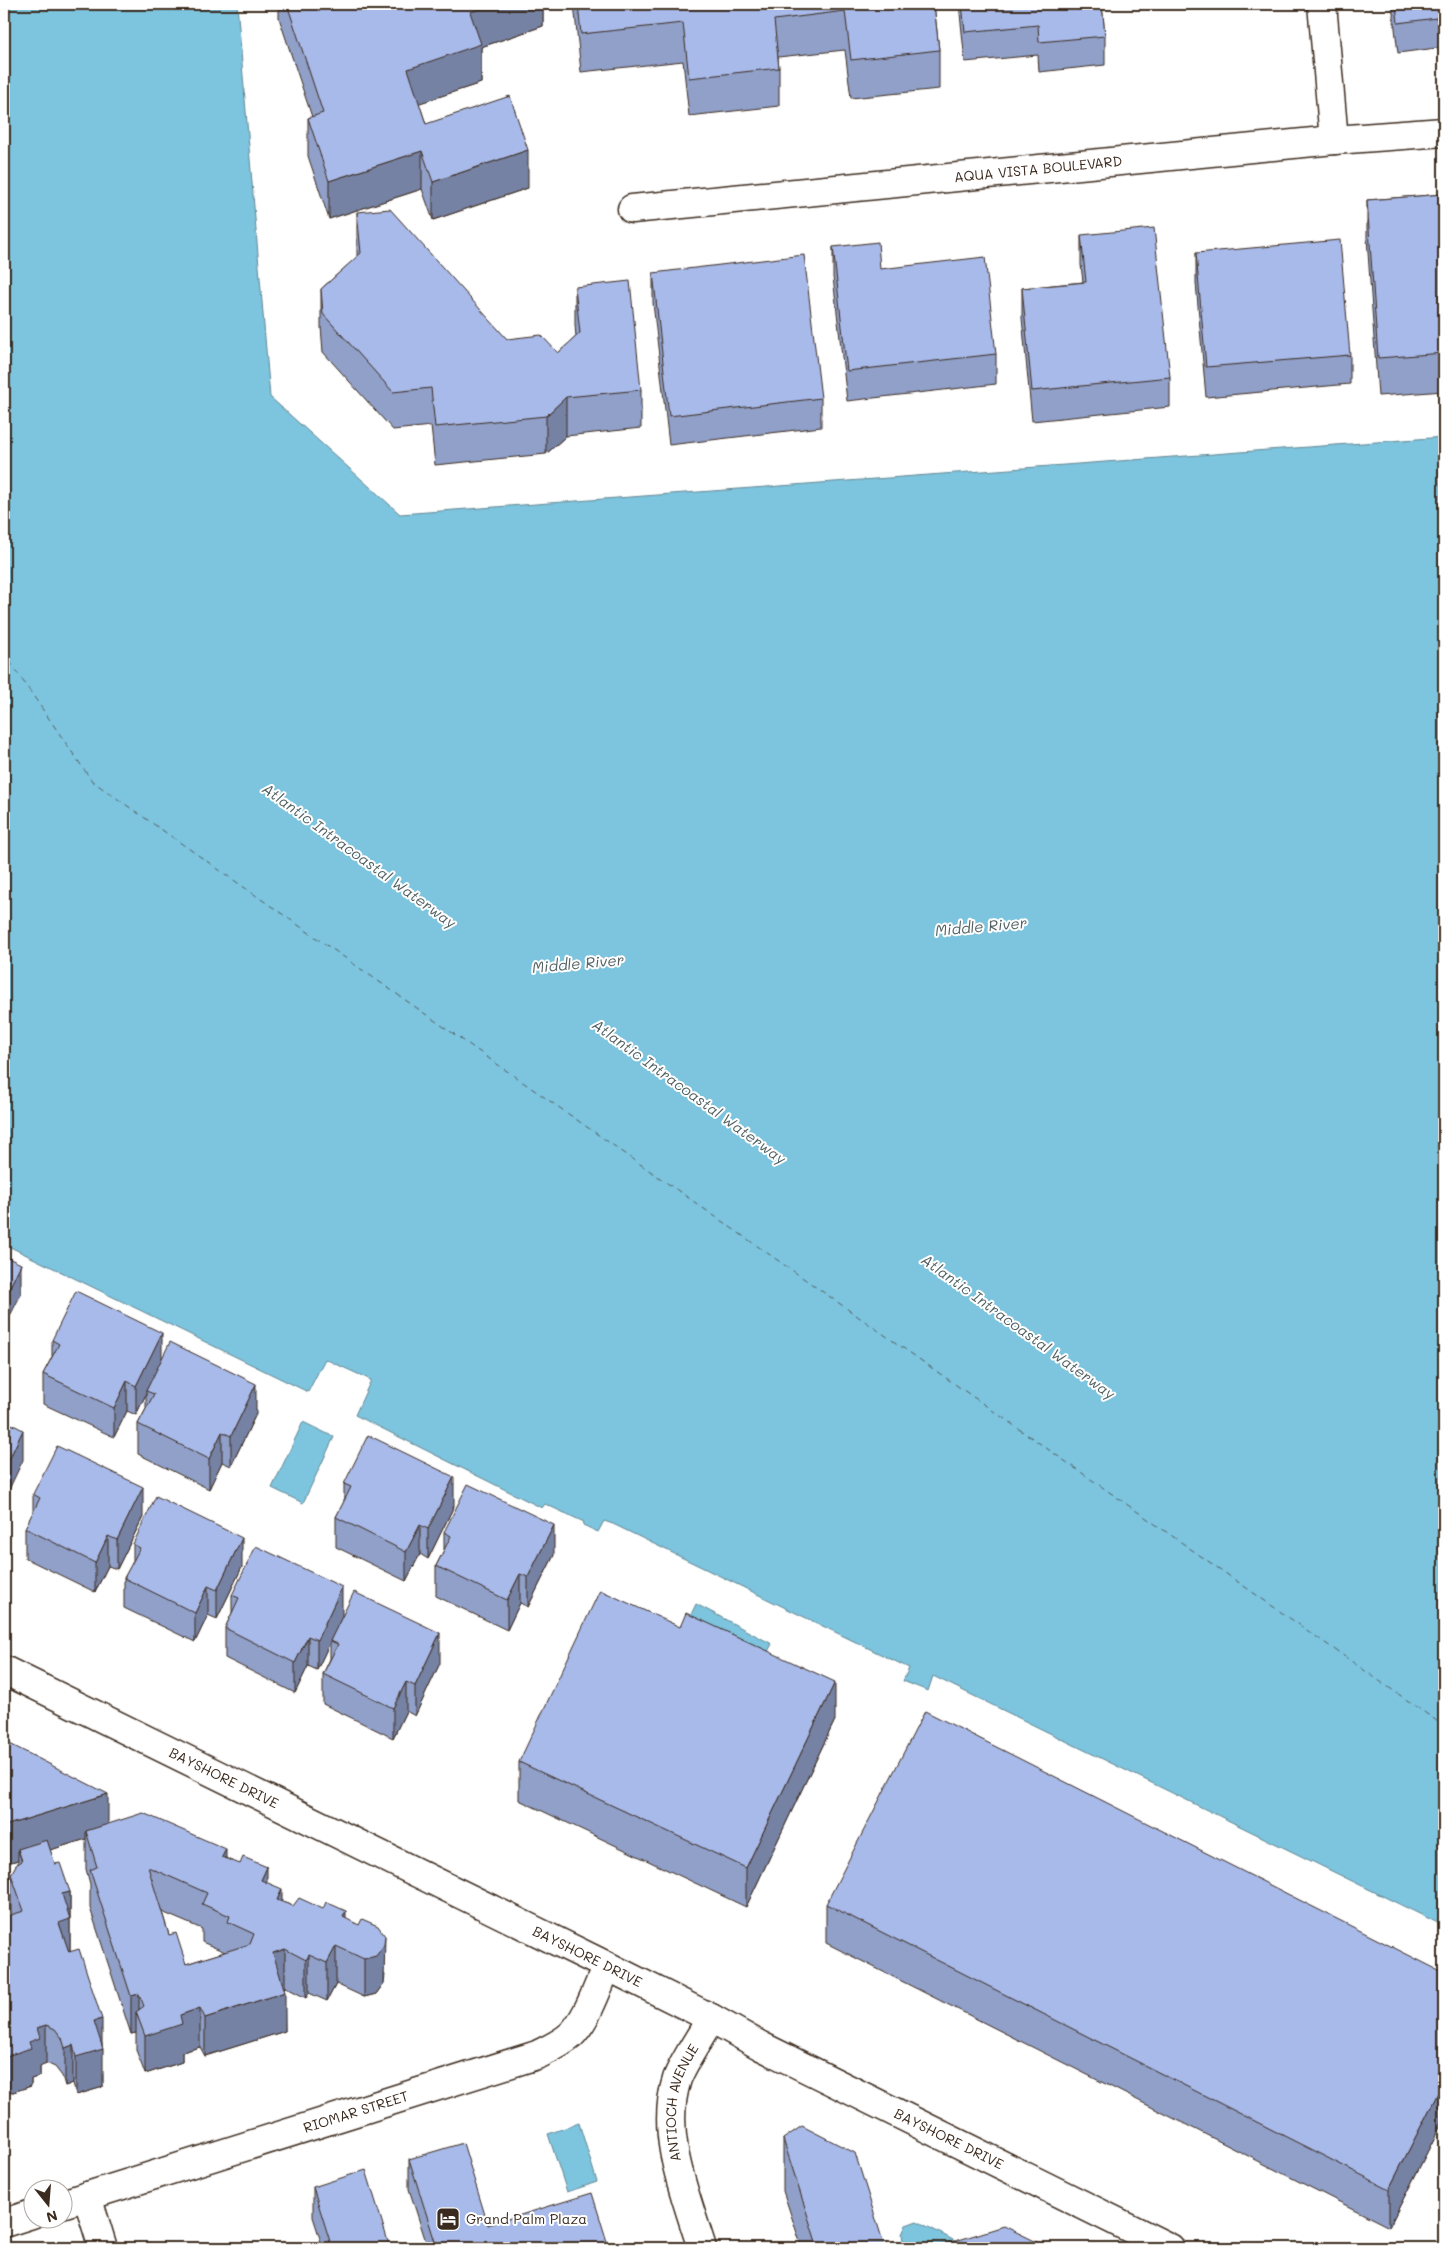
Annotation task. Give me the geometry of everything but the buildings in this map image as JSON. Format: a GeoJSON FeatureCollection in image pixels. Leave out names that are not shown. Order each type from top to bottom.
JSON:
{"type":"FeatureCollection","features":[{"type":"Feature","properties":{"kind":"street"},"geometry":{"type":"LineString","coordinates":[[1322,4],[1334,140]]}},
{"type":"Feature","properties":{"kind":"street","name":"AQUA VISTA BOULEVARD"},"geometry":{"type":"LineString","coordinates":[[632,209],[1334,140],[1444,132]]}},
{"type":"Feature","properties":{"kind":"street","name":"BAYSHORE DRIVE"},"geometry":{"type":"LineString","coordinates":[[4,1670],[607,1966],[770,2050],[1170,2248]]}},
{"type":"Feature","properties":{"kind":"street","name":"RIOMAR STREET"},"geometry":{"type":"LineString","coordinates":[[75,2200],[544,2052],[557,2046],[571,2035],[584,2016],[607,1966]]}},
{"type":"Feature","properties":{"kind":"street","name":"ANTIOCH AVENUE"},"geometry":{"type":"LineString","coordinates":[[702,2248],[676,2160],[672,2131],[672,2102],[678,2078],[711,2018]]}},
{"type":"Feature","properties":{"kind":"street"},"geometry":{"type":"LineString","coordinates":[[75,2200],[103,2248]]}},
{"type":"Feature","properties":{"kind":"street"},"geometry":{"type":"LineString","coordinates":[[4,2224],[22,2218]]}},
{"type":"Feature","properties":{"kind":"water"},"geometry":{"type":"Polygon","coordinates":[[[4,4],[237,4],[270,397],[400,514],[1444,437],[1444,1926],[933,1676],[928,1691],[903,1681],[909,1668],[613,1524],[604,1521],[598,1532],[583,1525],[584,1522],[545,1504],[542,1508],[355,1415],[371,1380],[325,1359],[308,1392],[4,1244],[4,4]]]}},
{"type":"Feature","properties":{"kind":"water"},"geometry":{"type":"Polygon","coordinates":[[[303,1422],[334,1437],[303,1503],[272,1488],[303,1422]]]}},
{"type":"Feature","properties":{"kind":"water"},"geometry":{"type":"Polygon","coordinates":[[[696,1604],[772,1644],[763,1661],[684,1629],[696,1604]]]}},
{"type":"Feature","properties":{"kind":"water"},"geometry":{"type":"Polygon","coordinates":[[[579,2123],[597,2182],[567,2192],[548,2134],[579,2123]]]}},
{"type":"Feature","properties":{"kind":"water"},"geometry":{"type":"Polygon","coordinates":[[[917,2221],[957,2242],[958,2248],[904,2248],[902,2234],[906,2225],[917,2221]]]}},
{"type":"Feature","properties":{"kind":"ferry route"},"geometry":{"type":"LineString","coordinates":[[4,639],[12,665],[92,781],[1444,1726]]}},
{"type":"Feature","properties":{"kind":"place","name":"Grand Palm Plaza"},"geometry":{"type":"Point","coordinates":[448,2219]}},
{"type":"Feature","properties":{"kind":"water label","name":"Atlantic Intracoastal Waterway"},"geometry":{"type":"Point","coordinates":[359,856]}},
{"type":"Feature","properties":{"kind":"water label","name":"Middle River"},"geometry":{"type":"Point","coordinates":[981,927]}},
{"type":"Feature","properties":{"kind":"water label","name":"Middle River"},"geometry":{"type":"Point","coordinates":[578,964]}},
{"type":"Feature","properties":{"kind":"water label","name":"Atlantic Intracoastal Waterway"},"geometry":{"type":"Point","coordinates":[689,1092]}},
{"type":"Feature","properties":{"kind":"water label","name":"Atlantic Intracoastal Waterway"},"geometry":{"type":"Point","coordinates":[1018,1327]}}]}
